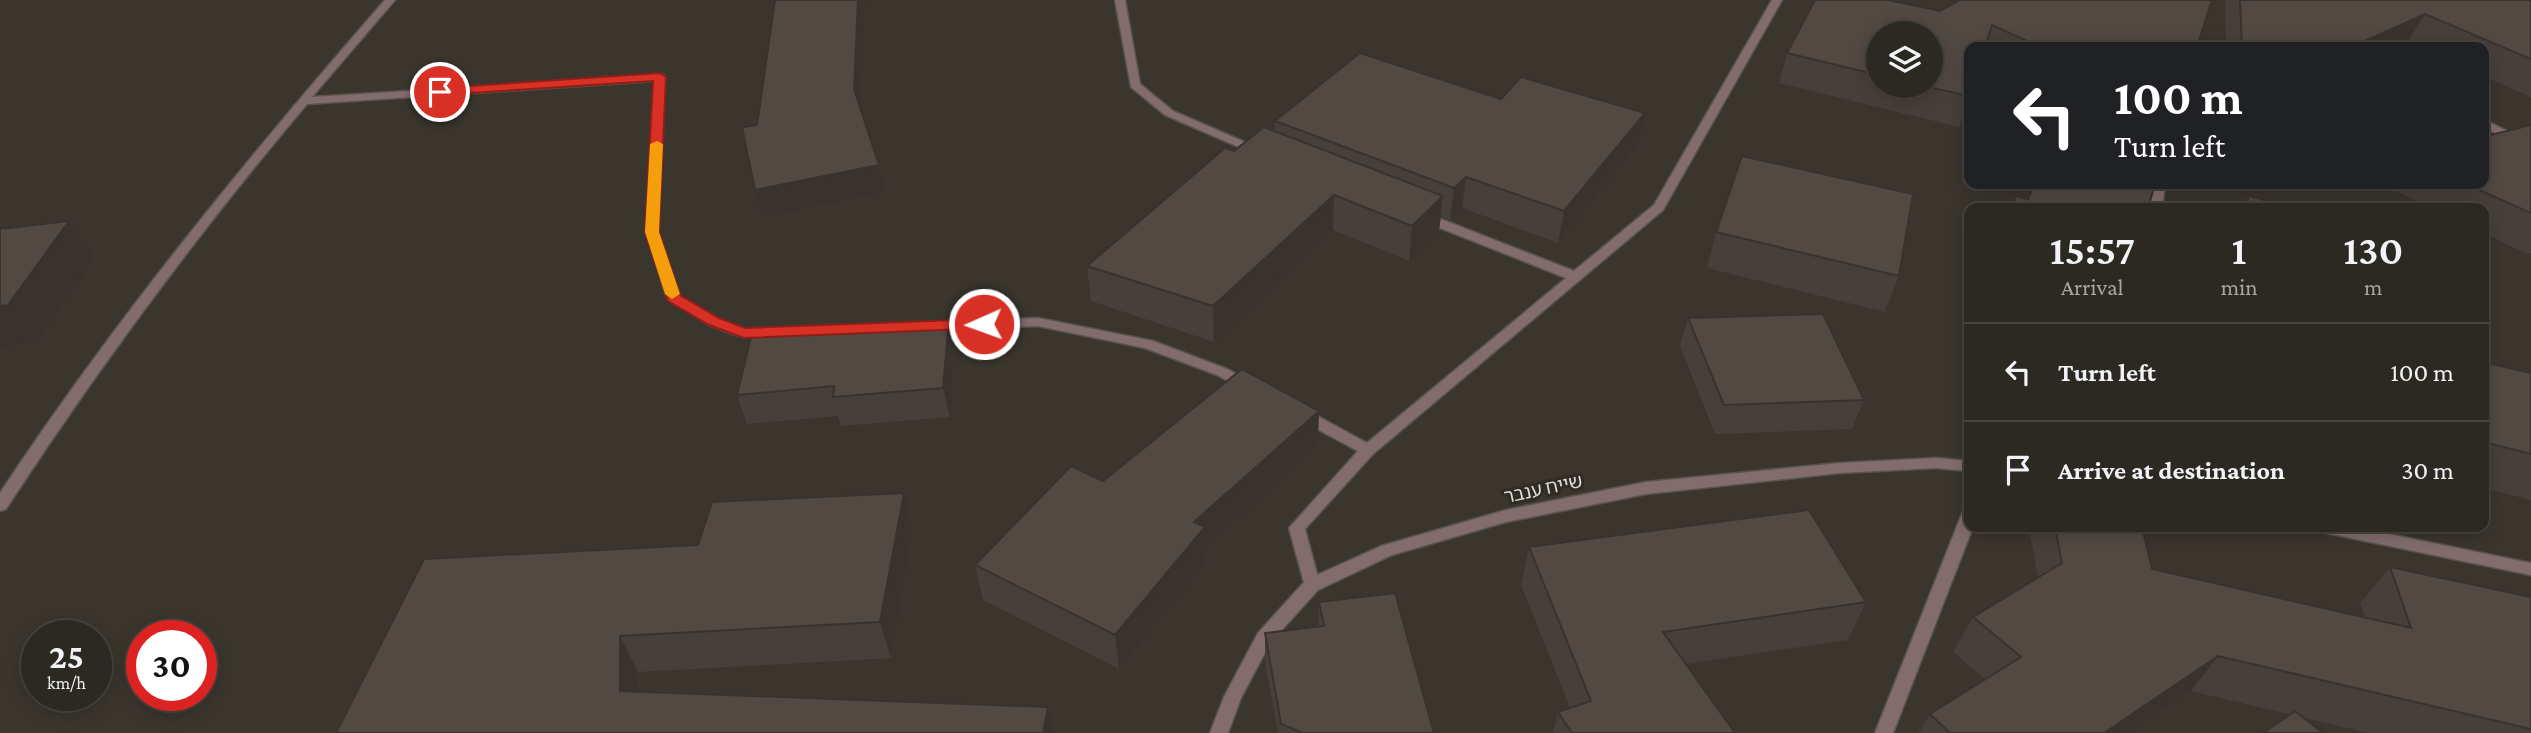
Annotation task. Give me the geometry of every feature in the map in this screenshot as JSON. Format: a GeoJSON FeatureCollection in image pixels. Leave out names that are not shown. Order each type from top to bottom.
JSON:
{"type":"FeatureCollection","features":[{"type":"Feature","properties":{"kind":"street"},"geometry":{"type":"LineString","coordinates":[[0,505],[51,425],[172,261],[302,101],[390,0]]}},
{"type":"Feature","properties":{"kind":"street"},"geometry":{"type":"LineString","coordinates":[[1120,0],[1135,85],[1169,113],[1274,158]]}},
{"type":"Feature","properties":{"kind":"street"},"geometry":{"type":"LineString","coordinates":[[1312,585],[1297,528],[1368,450],[1659,207],[1777,0]]}},
{"type":"Feature","properties":{"kind":"street"},"geometry":{"type":"LineString","coordinates":[[302,101],[660,77],[652,232],[674,298],[714,322],[744,333],[784,332]]}},
{"type":"Feature","properties":{"kind":"street"},"geometry":{"type":"LineString","coordinates":[[2489,125],[2531,148]]}},
{"type":"Feature","properties":{"kind":"street"},"geometry":{"type":"LineString","coordinates":[[1413,212],[1576,276]]}},
{"type":"Feature","properties":{"kind":"street"},"geometry":{"type":"LineString","coordinates":[[918,327],[1038,322],[1148,344],[1222,372],[1258,391]]}},
{"type":"Feature","properties":{"kind":"street"},"geometry":{"type":"LineString","coordinates":[[1295,411],[1368,450]]}},
{"type":"Feature","properties":{"kind":"street","name":"שייח ענבר"},"geometry":{"type":"LineString","coordinates":[[1219,733],[1233,696],[1264,639],[1312,585],[1387,550],[1506,516],[1646,488],[1840,468],[1936,463],[1964,466]]}},
{"type":"Feature","properties":{"kind":"street"},"geometry":{"type":"LineString","coordinates":[[1884,733],[1964,529]]}},
{"type":"Feature","properties":{"kind":"street"},"geometry":{"type":"LineString","coordinates":[[2350,532],[2531,569]]}},
{"type":"Feature","properties":{"kind":"building"},"geometry":{"type":"Polygon","coordinates":[[[775,0],[858,0],[854,89],[879,165],[755,190],[742,127],[757,125],[775,0]]]}},
{"type":"Feature","properties":{"kind":"building"},"geometry":{"type":"Polygon","coordinates":[[[1815,0],[1888,0],[1940,11],[1960,0],[2212,0],[2199,42],[2029,42],[1992,25],[1987,42],[1964,42],[1964,95],[1943,90],[1943,21],[1866,21],[1866,72],[1787,53],[1815,0]]]}},
{"type":"Feature","properties":{"kind":"building"},"geometry":{"type":"Polygon","coordinates":[[[2240,0],[2531,0],[2531,59],[2425,14],[2362,42],[2242,42],[2240,0]]]}},
{"type":"Feature","properties":{"kind":"building"},"geometry":{"type":"Polygon","coordinates":[[[1360,53],[1501,99],[1521,77],[1645,113],[1564,211],[1466,177],[1454,188],[1275,121],[1360,53]]]}},
{"type":"Feature","properties":{"kind":"building"},"geometry":{"type":"Polygon","coordinates":[[[2531,125],[2531,213],[2477,189],[2489,189],[2489,136],[2531,125]]]}},
{"type":"Feature","properties":{"kind":"building"},"geometry":{"type":"Polygon","coordinates":[[[1264,127],[1443,196],[1412,226],[1334,195],[1213,306],[1087,266],[1225,148],[1234,151],[1264,127]]]}},
{"type":"Feature","properties":{"kind":"building"},"geometry":{"type":"Polygon","coordinates":[[[1742,156],[1913,194],[1899,276],[1716,232],[1742,156]]]}},
{"type":"Feature","properties":{"kind":"building"},"geometry":{"type":"Polygon","coordinates":[[[2032,189],[2154,189],[2149,203],[2014,203],[2015,196],[2028,199],[2032,189]]]}},
{"type":"Feature","properties":{"kind":"building"},"geometry":{"type":"Polygon","coordinates":[[[2248,196],[2278,203],[2248,203],[2248,196]]]}},
{"type":"Feature","properties":{"kind":"building"},"geometry":{"type":"Polygon","coordinates":[[[69,221],[8,305],[0,306],[0,229],[69,221]]]}},
{"type":"Feature","properties":{"kind":"building"},"geometry":{"type":"Polygon","coordinates":[[[1823,314],[1864,400],[1724,405],[1688,318],[1823,314]]]}},
{"type":"Feature","properties":{"kind":"building"},"geometry":{"type":"Polygon","coordinates":[[[949,320],[943,388],[833,397],[834,386],[737,395],[752,333],[949,320]]]}},
{"type":"Feature","properties":{"kind":"building"},"geometry":{"type":"Polygon","coordinates":[[[2489,363],[2531,373],[2531,454],[2489,444],[2489,363]]]}},
{"type":"Feature","properties":{"kind":"building"},"geometry":{"type":"Polygon","coordinates":[[[1242,369],[1319,411],[1194,522],[1205,527],[1115,635],[975,565],[1071,466],[1103,481],[1242,369]]]}},
{"type":"Feature","properties":{"kind":"building"},"geometry":{"type":"Polygon","coordinates":[[[904,493],[880,622],[620,636],[620,691],[1048,707],[1043,733],[336,733],[424,559],[698,545],[712,502],[904,493]]]}},
{"type":"Feature","properties":{"kind":"building"},"geometry":{"type":"Polygon","coordinates":[[[1809,510],[1866,602],[1663,632],[1735,733],[1572,733],[1558,712],[1591,701],[1529,547],[1809,510]]]}},
{"type":"Feature","properties":{"kind":"building"},"geometry":{"type":"Polygon","coordinates":[[[2056,532],[2143,532],[2152,569],[2411,628],[2390,567],[2531,597],[2531,729],[2218,656],[2104,733],[1950,733],[1930,714],[2021,657],[1973,617],[2062,563],[2056,532]]]}},
{"type":"Feature","properties":{"kind":"building"},"geometry":{"type":"Polygon","coordinates":[[[1395,593],[1434,733],[1303,733],[1281,724],[1265,633],[1324,626],[1319,602],[1395,593]]]}},
{"type":"Feature","properties":{"kind":"building"},"geometry":{"type":"Polygon","coordinates":[[[2295,711],[2323,733],[2263,733],[2295,711]]]}},
{"type":"Feature","properties":{"kind":"slow traffic"},"geometry":{"type":"LineString","coordinates":[[657,144],[652,232],[672,294]]}},
{"type":"Feature","properties":{"kind":"route"},"geometry":{"type":"LineString","coordinates":[[440,92],[660,77],[652,232],[674,298],[714,322],[744,333],[984,324]]}}]}
